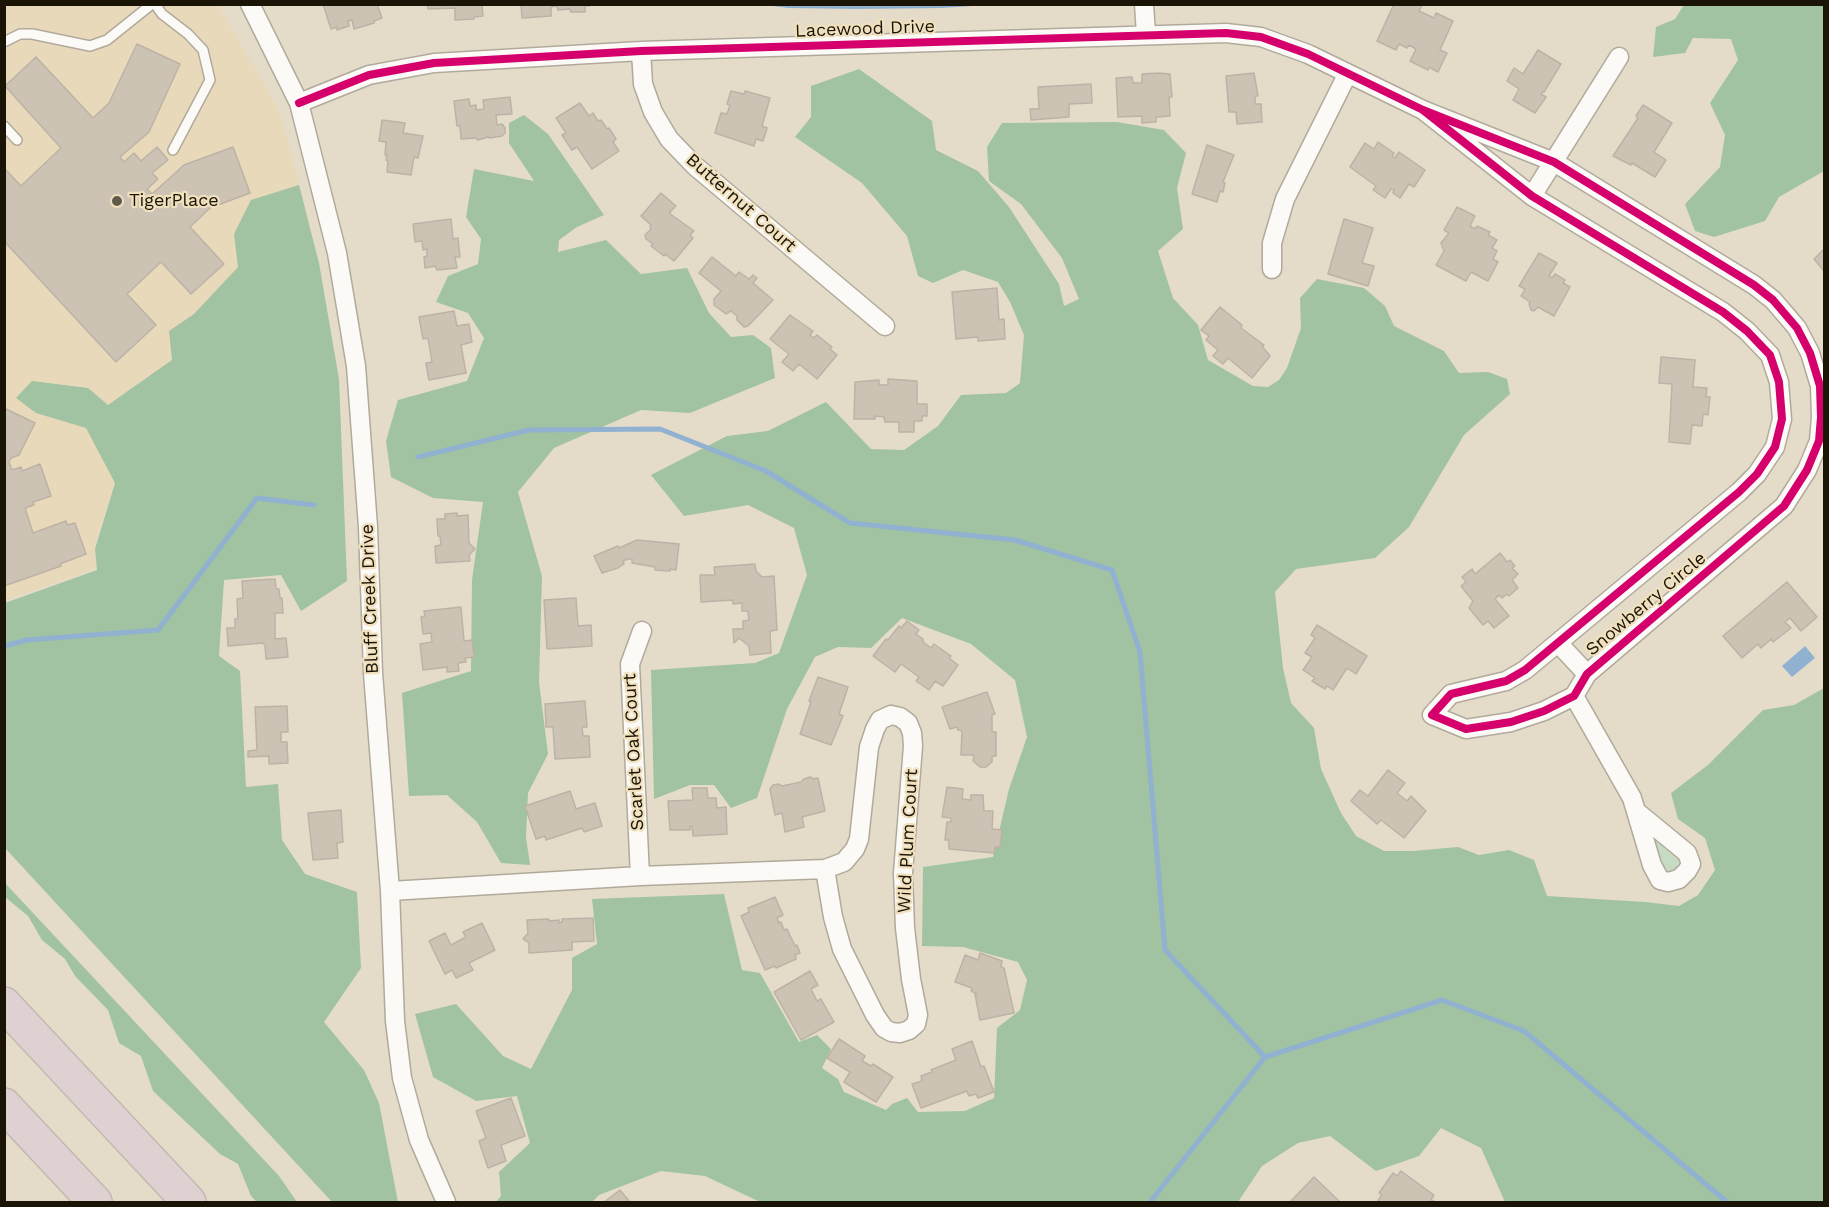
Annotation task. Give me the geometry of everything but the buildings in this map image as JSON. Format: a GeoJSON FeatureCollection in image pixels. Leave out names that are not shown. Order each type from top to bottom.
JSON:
{"type":"FeatureCollection","features":[{"type":"Feature","properties":{"kind":"highway"},"geometry":{"type":"LineString","coordinates":[[4,1004],[189,1203]]}},
{"type":"Feature","properties":{"kind":"highway"},"geometry":{"type":"LineString","coordinates":[[4,1105],[95,1203]]}},
{"type":"Feature","properties":{"kind":"street","name":"Bluff Creek Drive"},"geometry":{"type":"LineString","coordinates":[[250,4],[299,103],[337,253],[356,366],[368,527],[372,673],[390,891],[394,1021],[402,1078],[418,1140],[446,1203]]}},
{"type":"Feature","properties":{"kind":"street"},"geometry":{"type":"LineString","coordinates":[[1144,4],[1146,34]]}},
{"type":"Feature","properties":{"kind":"street","name":"Lacewood Drive"},"geometry":{"type":"LineString","coordinates":[[299,103],[369,75],[434,63],[641,51],[1226,33],[1261,38],[1308,54],[1347,75],[1423,110]]}},
{"type":"Feature","properties":{"kind":"street","name":"Butternut Court"},"geometry":{"type":"LineString","coordinates":[[641,51],[643,84],[654,112],[669,140],[695,166],[885,326]]}},
{"type":"Feature","properties":{"kind":"street"},"geometry":{"type":"LineString","coordinates":[[1532,196],[1619,57]]}},
{"type":"Feature","properties":{"kind":"street"},"geometry":{"type":"LineString","coordinates":[[1272,269],[1272,243],[1285,199],[1347,75]]}},
{"type":"Feature","properties":{"kind":"street","name":"Snowberry Circle"},"geometry":{"type":"LineString","coordinates":[[1423,110],[1554,162],[1754,285],[1773,300],[1797,328],[1810,353],[1820,386],[1819,441],[1807,470],[1784,506],[1587,674],[1574,696],[1544,711],[1511,722],[1466,729],[1432,715],[1450,694],[1506,681],[1525,670],[1739,492],[1757,474],[1775,447],[1782,419],[1779,382],[1770,355],[1747,331],[1723,312],[1532,196],[1423,110]]}},
{"type":"Feature","properties":{"kind":"street","name":"Scarlet Oak Court"},"geometry":{"type":"LineString","coordinates":[[640,876],[630,664],[642,631]]}},
{"type":"Feature","properties":{"kind":"street"},"geometry":{"type":"LineString","coordinates":[[1558,643],[1587,674]]}},
{"type":"Feature","properties":{"kind":"street"},"geometry":{"type":"LineString","coordinates":[[1574,696],[1632,798],[1637,812]]}},
{"type":"Feature","properties":{"kind":"street","name":"Wild Plum Court"},"geometry":{"type":"LineString","coordinates":[[390,891],[640,876],[825,869],[844,862],[855,849],[859,839],[869,747],[875,729],[880,720],[891,715],[900,717],[908,723],[913,746],[903,873],[905,928],[918,1015],[916,1024],[909,1030],[891,1032],[884,1028],[875,1015],[842,950],[833,917],[825,869]]}},
{"type":"Feature","properties":{"kind":"lane"},"geometry":{"type":"LineString","coordinates":[[4,42],[20,34],[32,34],[90,46],[106,40],[154,4],[162,14],[189,34],[203,50],[210,80],[173,150]]}},
{"type":"Feature","properties":{"kind":"lane"},"geometry":{"type":"LineString","coordinates":[[4,126],[17,140]]}},
{"type":"Feature","properties":{"kind":"shaded area"},"geometry":{"type":"Polygon","coordinates":[[[4,5],[218,5],[280,112],[308,218],[169,359],[114,483],[94,549],[97,568],[5,601],[4,5]]]}},
{"type":"Feature","properties":{"kind":"green space"},"geometry":{"type":"Polygon","coordinates":[[[1684,5],[1824,5],[1824,171],[1779,197],[1765,221],[1714,237],[1695,231],[1685,204],[1720,167],[1725,135],[1710,103],[1738,60],[1731,39],[1693,38],[1685,53],[1653,57],[1656,27],[1675,19],[1684,5]]]}},
{"type":"Feature","properties":{"kind":"green space"},"geometry":{"type":"Polygon","coordinates":[[[859,69],[932,121],[936,150],[978,171],[1009,207],[1059,284],[1064,306],[1079,299],[1062,258],[1021,204],[989,181],[987,147],[1002,123],[1117,122],[1164,130],[1186,153],[1177,188],[1183,229],[1158,251],[1173,298],[1198,325],[1208,360],[1253,386],[1268,387],[1279,380],[1287,368],[1301,328],[1300,298],[1317,279],[1364,288],[1385,306],[1394,326],[1444,351],[1459,373],[1488,372],[1507,379],[1510,394],[1464,435],[1409,527],[1375,558],[1296,569],[1275,592],[1283,668],[1291,703],[1314,728],[1321,769],[1341,813],[1356,836],[1384,851],[1458,847],[1479,855],[1509,850],[1534,860],[1547,896],[1679,906],[1698,895],[1715,870],[1705,838],[1678,819],[1671,793],[1708,765],[1763,710],[1794,705],[1824,688],[1824,1202],[1505,1202],[1481,1148],[1441,1128],[1419,1156],[1376,1171],[1330,1136],[1298,1143],[1262,1166],[1238,1202],[760,1202],[705,1176],[661,1171],[599,1195],[592,1202],[496,1202],[501,1196],[499,1172],[530,1143],[517,1096],[476,1101],[433,1077],[415,1014],[456,1004],[503,1056],[531,1069],[572,990],[572,958],[597,944],[592,899],[724,894],[742,970],[760,973],[799,1042],[817,1035],[831,1049],[822,1068],[838,1079],[844,1092],[886,1110],[892,1104],[907,1098],[918,1112],[965,1111],[994,1098],[997,1028],[1020,1010],[1027,980],[1018,962],[963,947],[922,946],[923,867],[993,857],[1009,789],[1027,737],[1015,680],[971,644],[902,618],[871,648],[838,647],[815,657],[787,709],[757,798],[731,808],[714,785],[690,785],[654,799],[651,670],[755,663],[779,653],[807,575],[794,528],[748,505],[684,516],[651,475],[727,436],[768,431],[826,402],[871,449],[904,450],[938,426],[961,395],[1006,393],[1020,383],[1024,335],[1010,302],[998,282],[963,270],[933,283],[918,276],[907,236],[862,183],[795,137],[811,117],[811,86],[859,69]]]}},
{"type":"Feature","properties":{"kind":"green space"},"geometry":{"type":"Polygon","coordinates":[[[524,115],[548,134],[604,215],[577,227],[559,240],[558,252],[606,240],[641,274],[687,268],[709,313],[731,337],[753,335],[771,348],[775,378],[690,413],[641,410],[554,448],[518,492],[542,576],[539,682],[548,754],[528,793],[526,837],[530,865],[501,863],[477,822],[447,795],[409,796],[402,693],[471,671],[472,580],[483,502],[433,498],[391,477],[386,441],[398,400],[467,381],[484,338],[468,313],[436,302],[448,276],[478,264],[481,239],[466,217],[474,169],[534,181],[509,143],[509,123],[524,115]]]}},
{"type":"Feature","properties":{"kind":"green space"},"geometry":{"type":"Polygon","coordinates":[[[299,185],[319,263],[339,379],[347,581],[301,611],[281,575],[224,580],[219,656],[240,671],[246,787],[278,784],[282,840],[305,874],[357,892],[361,968],[324,1022],[364,1070],[379,1103],[398,1202],[332,1202],[5,848],[5,603],[97,570],[95,549],[115,483],[86,428],[36,413],[16,398],[32,381],[88,388],[108,405],[172,360],[169,331],[194,314],[238,267],[234,234],[251,200],[299,185]]]}},
{"type":"Feature","properties":{"kind":"green space"},"geometry":{"type":"Polygon","coordinates":[[[1653,837],[1680,857],[1677,870],[1671,872],[1664,870],[1651,839],[1653,837]]]}},
{"type":"Feature","properties":{"kind":"green space"},"geometry":{"type":"Polygon","coordinates":[[[5,883],[279,1176],[297,1202],[257,1202],[251,1196],[238,1164],[220,1154],[153,1091],[141,1056],[119,1043],[108,1010],[75,976],[65,959],[42,940],[28,916],[5,897],[5,883]]]}},
{"type":"Feature","properties":{"kind":"water"},"geometry":{"type":"Polygon","coordinates":[[[766,5],[987,5],[857,9],[788,8],[766,5]]]}},
{"type":"Feature","properties":{"kind":"water"},"geometry":{"type":"Polygon","coordinates":[[[1805,646],[1815,658],[1792,677],[1782,666],[1805,646]]]}},
{"type":"Feature","properties":{"kind":"waterway"},"geometry":{"type":"LineString","coordinates":[[418,457],[529,430],[660,429],[766,471],[850,523],[1015,540],[1112,570],[1140,652],[1165,950],[1265,1057],[1442,1000],[1524,1031],[1727,1202]]}},
{"type":"Feature","properties":{"kind":"waterway"},"geometry":{"type":"LineString","coordinates":[[4,646],[27,640],[158,630],[257,498],[314,505]]}},
{"type":"Feature","properties":{"kind":"waterway"},"geometry":{"type":"LineString","coordinates":[[1150,1202],[1265,1057]]}},
{"type":"Feature","properties":{"kind":"cycle path"},"geometry":{"type":"LineString","coordinates":[[299,103],[369,75],[434,63],[641,51],[1226,33],[1261,37],[1308,54],[1423,110],[1554,162],[1754,285],[1773,300],[1797,328],[1810,353],[1820,386],[1819,441],[1807,470],[1784,506],[1587,674],[1574,696],[1544,711],[1511,722],[1466,729],[1432,715],[1451,694],[1506,681],[1525,670],[1739,492],[1757,474],[1775,447],[1782,419],[1779,382],[1770,355],[1747,331],[1723,312],[1532,196],[1423,110]]}},
{"type":"Feature","properties":{"kind":"place","name":"TigerPlace"},"geometry":{"type":"Point","coordinates":[117,201]}}]}
